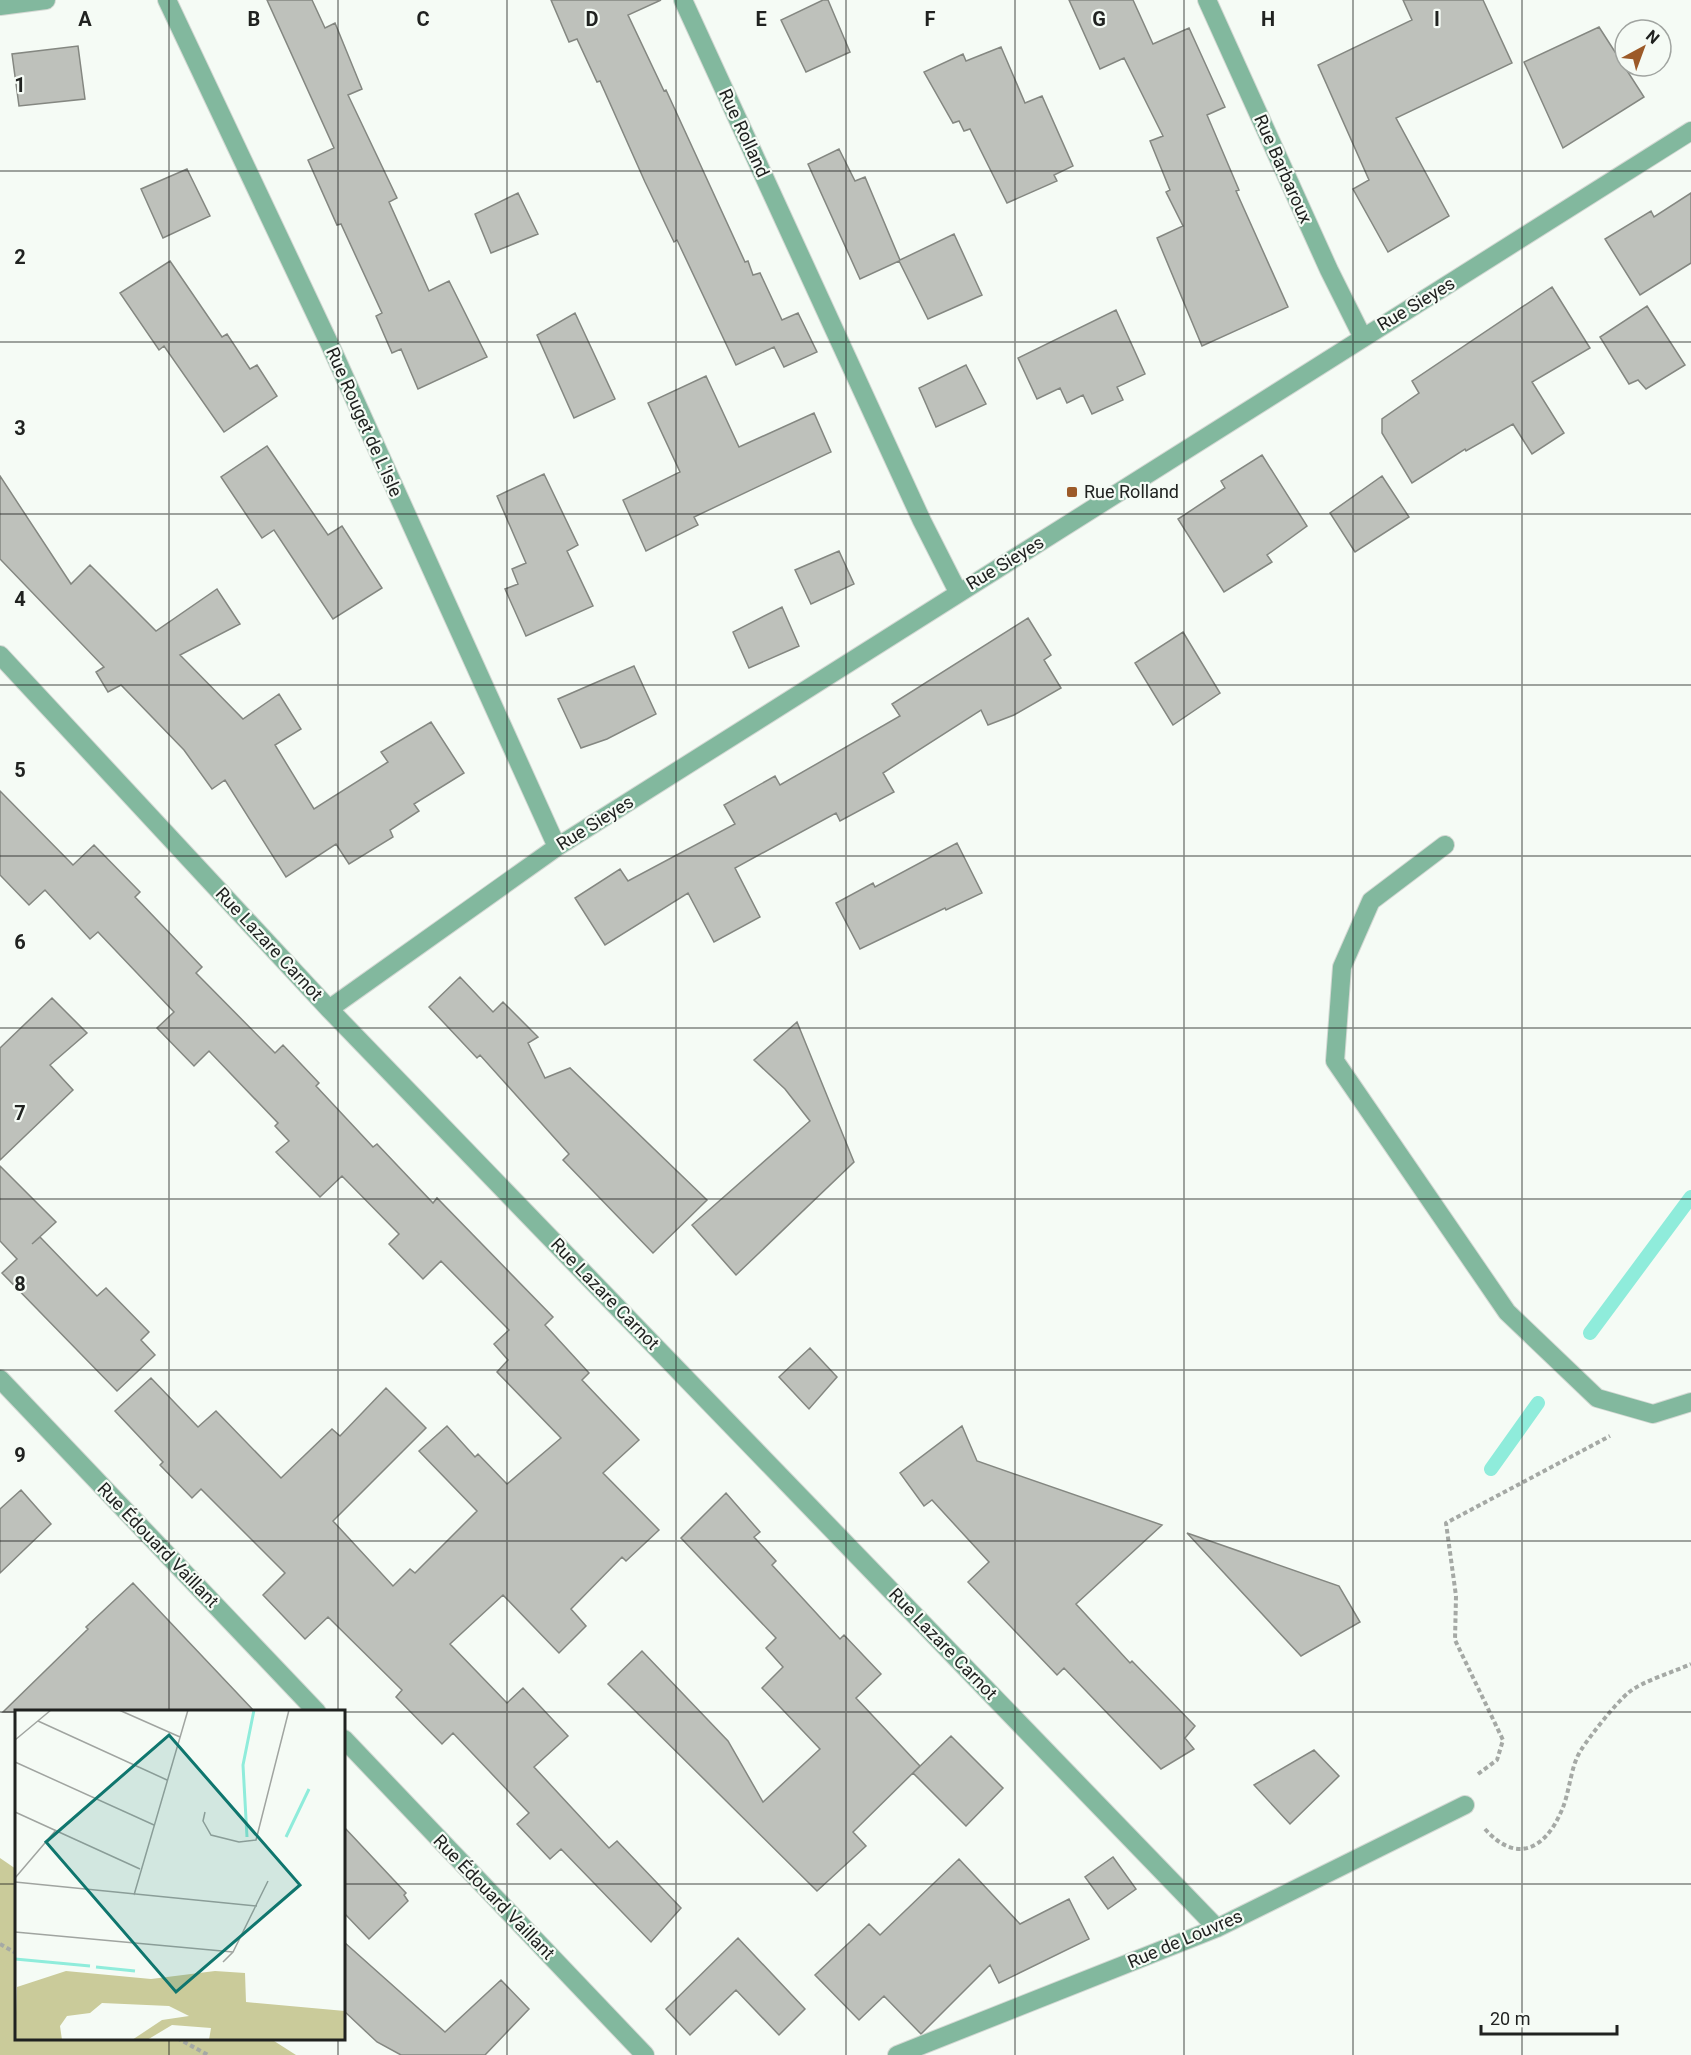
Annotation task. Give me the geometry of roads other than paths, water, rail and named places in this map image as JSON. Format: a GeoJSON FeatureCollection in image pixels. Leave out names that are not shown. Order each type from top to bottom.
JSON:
{"type":"FeatureCollection","features":[{"type":"Feature","properties":{"kind":"street"},"geometry":{"type":"LineString","coordinates":[[0,6],[46,0]]}},
{"type":"Feature","properties":{"kind":"street","name":"Rue Rouget de L'Isle"},"geometry":{"type":"LineString","coordinates":[[167,0],[331,347],[556,847]]}},
{"type":"Feature","properties":{"kind":"street","name":"Rue Rolland"},"geometry":{"type":"LineString","coordinates":[[683,0],[922,521],[957,592]]}},
{"type":"Feature","properties":{"kind":"street","name":"Rue Barbaroux"},"geometry":{"type":"LineString","coordinates":[[1207,0],[1329,270],[1362,336]]}},
{"type":"Feature","properties":{"kind":"street","name":"Rue Sieyes"},"geometry":{"type":"LineString","coordinates":[[329,1009],[556,847],[862,656],[957,592],[1362,336],[1691,131]]}},
{"type":"Feature","properties":{"kind":"street","name":"Rue Lazare Carnot"},"geometry":{"type":"LineString","coordinates":[[0,655],[329,1009],[1217,1928]]}},
{"type":"Feature","properties":{"kind":"street"},"geometry":{"type":"LineString","coordinates":[[1445,845],[1371,901],[1342,967],[1335,1061],[1507,1312],[1597,1398],[1653,1414],[1691,1402]]}},
{"type":"Feature","properties":{"kind":"street","name":"Rue Édouard Vaillant"},"geometry":{"type":"LineString","coordinates":[[0,1380],[315,1710]]}},
{"type":"Feature","properties":{"kind":"street","name":"Rue Édouard Vaillant"},"geometry":{"type":"LineString","coordinates":[[345,1740],[645,2055]]}},
{"type":"Feature","properties":{"kind":"street","name":"Rue de Louvres"},"geometry":{"type":"LineString","coordinates":[[897,2055],[1217,1928],[1464,1805]]}},
{"type":"Feature","properties":{"kind":"waterway"},"geometry":{"type":"LineString","coordinates":[[1590,1333],[1691,1197]]}},
{"type":"Feature","properties":{"kind":"waterway"},"geometry":{"type":"LineString","coordinates":[[1491,1469],[1538,1403]]}},
{"type":"Feature","properties":{"kind":"place","name":"Rue Rolland"},"geometry":{"type":"Point","coordinates":[1072,492]}}]}
